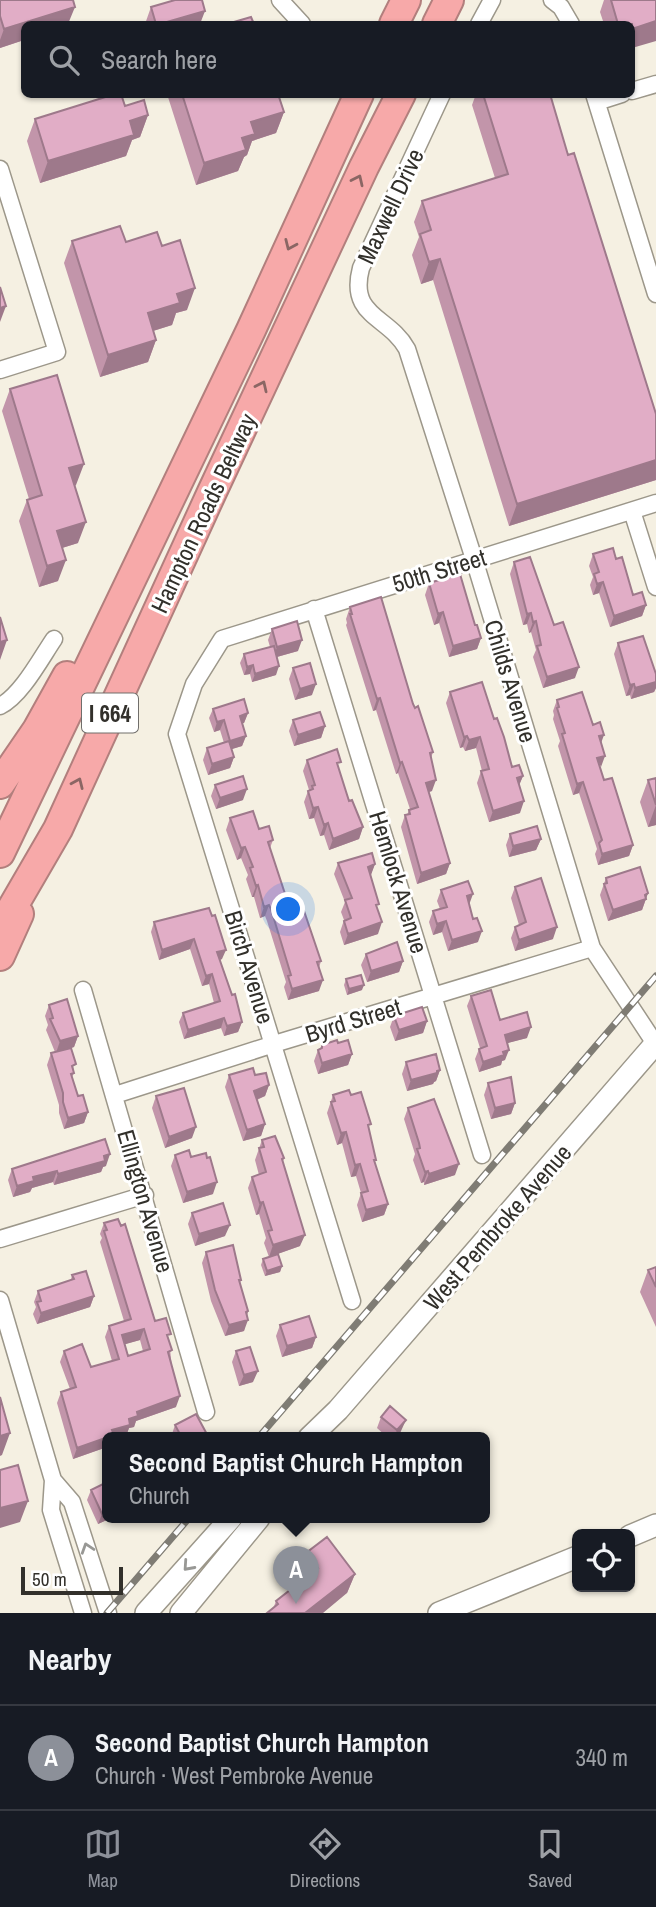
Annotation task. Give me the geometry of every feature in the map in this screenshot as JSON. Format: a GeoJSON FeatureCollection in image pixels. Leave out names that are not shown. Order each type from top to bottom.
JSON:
{"type":"FeatureCollection","features":[{"type":"Feature","properties":{"kind":"highway"},"geometry":{"type":"LineString","coordinates":[[396,21],[406,0]]}},
{"type":"Feature","properties":{"kind":"highway"},"geometry":{"type":"LineString","coordinates":[[438,21],[449,0]]}},
{"type":"Feature","properties":{"kind":"highway","name":"Hampton Roads Beltway"},"geometry":{"type":"LineString","coordinates":[[0,853],[184,470],[357,98]]}},
{"type":"Feature","properties":{"kind":"highway","name":"Hampton Roads Beltway"},"geometry":{"type":"LineString","coordinates":[[0,929],[58,829],[218,480],[399,98]]}},
{"type":"Feature","properties":{"kind":"highway"},"geometry":{"type":"LineString","coordinates":[[0,784],[37,730],[76,660],[114,580],[184,470]]}},
{"type":"Feature","properties":{"kind":"highway"},"geometry":{"type":"LineString","coordinates":[[0,956],[58,829]]}},
{"type":"Feature","properties":{"kind":"main road","name":"West Pembroke Avenue"},"geometry":{"type":"LineString","coordinates":[[315,1432],[338,1410],[656,1044]]}},
{"type":"Feature","properties":{"kind":"main road","name":"West Pembroke Avenue"},"geometry":{"type":"LineString","coordinates":[[323,1432],[338,1410]]}},
{"type":"Feature","properties":{"kind":"main road"},"geometry":{"type":"LineString","coordinates":[[146,1613],[226,1523]]}},
{"type":"Feature","properties":{"kind":"main road"},"geometry":{"type":"LineString","coordinates":[[181,1613],[255,1523]]}},
{"type":"Feature","properties":{"kind":"main road"},"geometry":{"type":"LineString","coordinates":[[635,1534],[656,1525]]}},
{"type":"Feature","properties":{"kind":"main road"},"geometry":{"type":"LineString","coordinates":[[439,1613],[572,1559]]}},
{"type":"Feature","properties":{"kind":"street"},"geometry":{"type":"LineString","coordinates":[[280,0],[299,21]]}},
{"type":"Feature","properties":{"kind":"street"},"geometry":{"type":"LineString","coordinates":[[481,21],[492,0]]}},
{"type":"Feature","properties":{"kind":"street"},"geometry":{"type":"LineString","coordinates":[[552,0],[561,7],[569,21]]}},
{"type":"Feature","properties":{"kind":"street"},"geometry":{"type":"LineString","coordinates":[[635,91],[656,84]]}},
{"type":"Feature","properties":{"kind":"street","name":"Maxwell Drive"},"geometry":{"type":"LineString","coordinates":[[373,317],[359,296],[360,268],[440,98]]}},
{"type":"Feature","properties":{"kind":"street"},"geometry":{"type":"LineString","coordinates":[[596,98],[656,295]]}},
{"type":"Feature","properties":{"kind":"street"},"geometry":{"type":"LineString","coordinates":[[0,169],[57,352],[0,370]]}},
{"type":"Feature","properties":{"kind":"street","name":"Childs Avenue"},"geometry":{"type":"LineString","coordinates":[[373,317],[396,334],[407,349],[592,948],[656,1044]]}},
{"type":"Feature","properties":{"kind":"street","name":"50th Street"},"geometry":{"type":"LineString","coordinates":[[222,639],[656,503]]}},
{"type":"Feature","properties":{"kind":"street"},"geometry":{"type":"LineString","coordinates":[[632,511],[656,587]]}},
{"type":"Feature","properties":{"kind":"street","name":"Hemlock Avenue"},"geometry":{"type":"LineString","coordinates":[[314,609],[482,1154]]}},
{"type":"Feature","properties":{"kind":"street"},"geometry":{"type":"LineString","coordinates":[[0,706],[8,702],[27,679],[54,639]]}},
{"type":"Feature","properties":{"kind":"street","name":"Birch Avenue"},"geometry":{"type":"LineString","coordinates":[[222,639],[194,684],[177,734],[352,1301]]}},
{"type":"Feature","properties":{"kind":"street","name":"Byrd Street"},"geometry":{"type":"LineString","coordinates":[[115,1095],[592,948]]}},
{"type":"Feature","properties":{"kind":"street","name":"Ellington Avenue"},"geometry":{"type":"LineString","coordinates":[[83,990],[145,1195],[206,1412]]}},
{"type":"Feature","properties":{"kind":"street"},"geometry":{"type":"LineString","coordinates":[[0,1239],[145,1195]]}},
{"type":"Feature","properties":{"kind":"street"},"geometry":{"type":"LineString","coordinates":[[0,1300],[53,1479],[51,1510],[83,1613]]}},
{"type":"Feature","properties":{"kind":"street"},"geometry":{"type":"LineString","coordinates":[[53,1479],[72,1502],[108,1613]]}},
{"type":"Feature","properties":{"kind":"building"},"geometry":{"type":"Polygon","coordinates":[[[0,0],[73,0],[75,7],[30,21],[21,21],[21,24],[4,29],[0,16],[0,0]]]}},
{"type":"Feature","properties":{"kind":"building"},"geometry":{"type":"Polygon","coordinates":[[[175,0],[202,0],[205,11],[170,21],[155,21],[151,7],[175,0]]]}},
{"type":"Feature","properties":{"kind":"building"},"geometry":{"type":"Polygon","coordinates":[[[611,0],[656,0],[656,21],[635,28],[635,21],[617,21],[611,0]]]}},
{"type":"Feature","properties":{"kind":"building"},"geometry":{"type":"Polygon","coordinates":[[[251,17],[253,21],[237,21],[251,17]]]}},
{"type":"Feature","properties":{"kind":"building"},"geometry":{"type":"Polygon","coordinates":[[[102,98],[122,98],[125,106],[144,100],[148,115],[130,121],[134,135],[48,161],[35,119],[102,98]]]}},
{"type":"Feature","properties":{"kind":"building"},"geometry":{"type":"Polygon","coordinates":[[[183,98],[279,98],[284,112],[251,122],[255,134],[242,138],[246,150],[204,163],[183,98]]]}},
{"type":"Feature","properties":{"kind":"building"},"geometry":{"type":"Polygon","coordinates":[[[484,98],[551,98],[568,155],[574,153],[656,414],[656,460],[517,504],[440,259],[429,262],[420,234],[431,230],[422,201],[508,174],[484,98]]]}},
{"type":"Feature","properties":{"kind":"building"},"geometry":{"type":"Polygon","coordinates":[[[120,226],[126,242],[157,232],[162,246],[180,240],[195,288],[177,294],[180,303],[148,313],[156,340],[108,355],[72,241],[120,226]]]}},
{"type":"Feature","properties":{"kind":"building"},"geometry":{"type":"Polygon","coordinates":[[[0,287],[6,306],[0,308],[0,287]]]}},
{"type":"Feature","properties":{"kind":"building"},"geometry":{"type":"Polygon","coordinates":[[[57,375],[84,464],[69,468],[86,522],[57,531],[66,560],[47,566],[27,500],[42,495],[10,389],[57,375]]]}},
{"type":"Feature","properties":{"kind":"building"},"geometry":{"type":"Polygon","coordinates":[[[613,548],[616,559],[622,557],[633,595],[642,592],[646,605],[614,616],[603,582],[597,584],[594,574],[599,572],[593,554],[613,548]]]}},
{"type":"Feature","properties":{"kind":"building"},"geometry":{"type":"Polygon","coordinates":[[[530,557],[554,625],[563,622],[579,667],[547,677],[537,646],[541,645],[536,621],[533,622],[531,613],[527,614],[514,562],[530,557]]]}},
{"type":"Feature","properties":{"kind":"building"},"geometry":{"type":"Polygon","coordinates":[[[460,574],[481,638],[453,646],[443,612],[438,614],[429,583],[460,574]]]}},
{"type":"Feature","properties":{"kind":"building"},"geometry":{"type":"Polygon","coordinates":[[[381,597],[413,704],[415,708],[418,706],[433,752],[430,753],[436,780],[426,783],[450,863],[421,873],[405,815],[410,814],[409,810],[418,807],[402,762],[400,763],[380,698],[377,699],[350,614],[350,607],[381,597]]]}},
{"type":"Feature","properties":{"kind":"building"},"geometry":{"type":"Polygon","coordinates":[[[0,617],[7,640],[0,642],[0,617]]]}},
{"type":"Feature","properties":{"kind":"building"},"geometry":{"type":"Polygon","coordinates":[[[297,621],[302,640],[277,647],[272,629],[297,621]]]}},
{"type":"Feature","properties":{"kind":"building"},"geometry":{"type":"Polygon","coordinates":[[[643,636],[656,674],[656,682],[635,688],[634,684],[630,685],[618,643],[643,636]]]}},
{"type":"Feature","properties":{"kind":"building"},"geometry":{"type":"Polygon","coordinates":[[[274,646],[279,666],[255,674],[253,665],[247,667],[244,654],[274,646]]]}},
{"type":"Feature","properties":{"kind":"building"},"geometry":{"type":"Polygon","coordinates":[[[310,663],[316,684],[300,689],[293,668],[310,663]]]}},
{"type":"Feature","properties":{"kind":"building"},"geometry":{"type":"Polygon","coordinates":[[[482,682],[494,719],[497,718],[504,737],[512,767],[519,765],[523,776],[517,778],[524,801],[493,811],[481,771],[489,769],[480,737],[469,740],[467,736],[464,737],[450,692],[482,682]]]}},
{"type":"Feature","properties":{"kind":"building"},"geometry":{"type":"Polygon","coordinates":[[[582,692],[593,725],[600,722],[604,735],[599,736],[605,756],[597,758],[604,780],[612,778],[633,845],[602,854],[599,843],[602,840],[583,782],[577,784],[557,708],[557,700],[582,692]]]}},
{"type":"Feature","properties":{"kind":"building"},"geometry":{"type":"Polygon","coordinates":[[[244,699],[248,713],[240,716],[246,736],[230,741],[224,720],[217,722],[213,709],[244,699]]]}},
{"type":"Feature","properties":{"kind":"building"},"geometry":{"type":"Polygon","coordinates":[[[320,712],[325,726],[298,735],[293,720],[320,712]]]}},
{"type":"Feature","properties":{"kind":"building"},"geometry":{"type":"Polygon","coordinates":[[[229,741],[234,757],[212,764],[207,748],[229,741]]]}},
{"type":"Feature","properties":{"kind":"building"},"geometry":{"type":"Polygon","coordinates":[[[337,749],[341,762],[337,763],[349,801],[352,800],[363,827],[333,839],[328,823],[324,825],[318,807],[313,808],[308,791],[315,785],[307,760],[337,749]]]}},
{"type":"Feature","properties":{"kind":"building"},"geometry":{"type":"Polygon","coordinates":[[[243,776],[247,789],[220,798],[215,785],[243,776]]]}},
{"type":"Feature","properties":{"kind":"building"},"geometry":{"type":"Polygon","coordinates":[[[656,778],[656,805],[648,780],[656,778]]]}},
{"type":"Feature","properties":{"kind":"building"},"geometry":{"type":"Polygon","coordinates":[[[253,811],[259,829],[269,826],[273,840],[268,842],[290,909],[302,905],[321,961],[317,962],[323,980],[292,989],[288,976],[291,975],[271,909],[269,905],[264,907],[250,868],[253,867],[245,847],[241,848],[230,818],[253,811]]]}},
{"type":"Feature","properties":{"kind":"building"},"geometry":{"type":"Polygon","coordinates":[[[537,826],[541,839],[513,846],[510,834],[537,826]]]}},
{"type":"Feature","properties":{"kind":"building"},"geometry":{"type":"Polygon","coordinates":[[[372,853],[375,864],[368,867],[382,922],[348,934],[344,921],[351,918],[345,900],[352,898],[338,863],[372,853]]]}},
{"type":"Feature","properties":{"kind":"building"},"geometry":{"type":"Polygon","coordinates":[[[640,867],[648,893],[645,895],[646,899],[613,910],[604,884],[607,883],[606,878],[640,867]]]}},
{"type":"Feature","properties":{"kind":"building"},"geometry":{"type":"Polygon","coordinates":[[[541,878],[557,927],[519,940],[515,927],[526,922],[515,887],[541,878]]]}},
{"type":"Feature","properties":{"kind":"building"},"geometry":{"type":"Polygon","coordinates":[[[468,881],[473,894],[467,896],[473,919],[477,918],[482,931],[452,940],[446,921],[437,924],[433,911],[447,907],[441,890],[468,881]]]}},
{"type":"Feature","properties":{"kind":"building"},"geometry":{"type":"Polygon","coordinates":[[[209,908],[212,916],[215,915],[226,950],[217,952],[232,995],[235,994],[242,1022],[227,1026],[224,1018],[188,1030],[183,1013],[220,1001],[212,974],[206,976],[194,939],[162,950],[154,922],[209,908]]]}},
{"type":"Feature","properties":{"kind":"building"},"geometry":{"type":"Polygon","coordinates":[[[397,942],[403,961],[371,971],[366,954],[397,942]]]}},
{"type":"Feature","properties":{"kind":"building"},"geometry":{"type":"Polygon","coordinates":[[[361,975],[364,985],[349,989],[346,979],[361,975]]]}},
{"type":"Feature","properties":{"kind":"building"},"geometry":{"type":"Polygon","coordinates":[[[491,990],[500,1020],[527,1012],[531,1027],[505,1035],[509,1050],[503,1052],[504,1055],[483,1062],[479,1049],[487,1046],[471,996],[491,990]]]}},
{"type":"Feature","properties":{"kind":"building"},"geometry":{"type":"Polygon","coordinates":[[[67,999],[78,1036],[60,1041],[50,1019],[53,1018],[49,1005],[67,999]]]}},
{"type":"Feature","properties":{"kind":"building"},"geometry":{"type":"Polygon","coordinates":[[[422,1007],[427,1021],[399,1030],[394,1016],[422,1007]]]}},
{"type":"Feature","properties":{"kind":"building"},"geometry":{"type":"Polygon","coordinates":[[[337,1040],[338,1043],[348,1040],[352,1054],[322,1063],[318,1050],[322,1045],[337,1040]]]}},
{"type":"Feature","properties":{"kind":"building"},"geometry":{"type":"Polygon","coordinates":[[[71,1048],[76,1064],[72,1066],[74,1073],[71,1074],[78,1096],[83,1095],[88,1112],[68,1118],[51,1053],[71,1048]]]}},
{"type":"Feature","properties":{"kind":"building"},"geometry":{"type":"Polygon","coordinates":[[[436,1054],[440,1070],[411,1080],[406,1062],[436,1054]]]}},
{"type":"Feature","properties":{"kind":"building"},"geometry":{"type":"Polygon","coordinates":[[[253,1068],[255,1075],[266,1073],[269,1085],[254,1091],[265,1124],[247,1130],[229,1075],[253,1068]]]}},
{"type":"Feature","properties":{"kind":"building"},"geometry":{"type":"Polygon","coordinates":[[[511,1077],[515,1103],[495,1108],[488,1083],[511,1077]]]}},
{"type":"Feature","properties":{"kind":"building"},"geometry":{"type":"Polygon","coordinates":[[[184,1088],[196,1127],[169,1137],[156,1096],[184,1088]]]}},
{"type":"Feature","properties":{"kind":"building"},"geometry":{"type":"Polygon","coordinates":[[[349,1090],[351,1095],[361,1092],[371,1124],[368,1125],[374,1160],[388,1204],[366,1210],[361,1193],[368,1191],[360,1164],[355,1165],[346,1132],[341,1133],[331,1102],[335,1101],[333,1095],[349,1090]]]}},
{"type":"Feature","properties":{"kind":"building"},"geometry":{"type":"Polygon","coordinates":[[[434,1099],[459,1164],[429,1174],[428,1171],[425,1172],[417,1149],[420,1148],[419,1143],[408,1108],[434,1099]]]}},
{"type":"Feature","properties":{"kind":"building"},"geometry":{"type":"Polygon","coordinates":[[[275,1136],[284,1158],[282,1159],[305,1235],[273,1245],[268,1231],[272,1230],[252,1177],[266,1172],[259,1148],[264,1147],[262,1140],[275,1136]]]}},
{"type":"Feature","properties":{"kind":"building"},"geometry":{"type":"Polygon","coordinates":[[[105,1139],[110,1154],[104,1156],[105,1161],[58,1174],[57,1171],[33,1177],[34,1181],[17,1186],[12,1169],[105,1139]]]}},
{"type":"Feature","properties":{"kind":"building"},"geometry":{"type":"Polygon","coordinates":[[[189,1150],[191,1157],[206,1153],[207,1158],[210,1157],[217,1182],[187,1192],[175,1155],[189,1150]]]}},
{"type":"Feature","properties":{"kind":"building"},"geometry":{"type":"Polygon","coordinates":[[[223,1203],[230,1225],[199,1234],[192,1213],[223,1203]]]}},
{"type":"Feature","properties":{"kind":"building"},"geometry":{"type":"Polygon","coordinates":[[[118,1219],[121,1226],[125,1224],[155,1321],[166,1318],[171,1334],[167,1335],[172,1350],[168,1352],[180,1396],[137,1412],[138,1416],[129,1419],[130,1425],[112,1430],[113,1432],[102,1432],[102,1439],[77,1448],[61,1392],[76,1387],[64,1351],[82,1344],[91,1367],[119,1359],[109,1326],[131,1319],[104,1231],[107,1230],[104,1223],[118,1219]],[[144,1329],[122,1335],[128,1356],[150,1349],[144,1329]]]}},
{"type":"Feature","properties":{"kind":"building"},"geometry":{"type":"Polygon","coordinates":[[[233,1245],[248,1320],[229,1325],[215,1290],[206,1252],[233,1245]]]}},
{"type":"Feature","properties":{"kind":"building"},"geometry":{"type":"Polygon","coordinates":[[[278,1254],[282,1266],[267,1271],[263,1259],[278,1254]]]}},
{"type":"Feature","properties":{"kind":"building"},"geometry":{"type":"Polygon","coordinates":[[[656,1267],[656,1287],[648,1270],[656,1267]]]}},
{"type":"Feature","properties":{"kind":"building"},"geometry":{"type":"Polygon","coordinates":[[[86,1271],[94,1296],[41,1313],[37,1302],[41,1301],[38,1291],[74,1279],[72,1275],[86,1271]]]}},
{"type":"Feature","properties":{"kind":"building"},"geometry":{"type":"Polygon","coordinates":[[[309,1316],[316,1337],[287,1346],[280,1325],[309,1316]]]}},
{"type":"Feature","properties":{"kind":"building"},"geometry":{"type":"Polygon","coordinates":[[[250,1347],[258,1371],[244,1375],[236,1351],[250,1347]]]}},
{"type":"Feature","properties":{"kind":"building"},"geometry":{"type":"Polygon","coordinates":[[[0,1397],[10,1433],[0,1436],[0,1397]]]}},
{"type":"Feature","properties":{"kind":"building"},"geometry":{"type":"Polygon","coordinates":[[[390,1406],[406,1420],[397,1430],[381,1417],[390,1406]]]}},
{"type":"Feature","properties":{"kind":"building"},"geometry":{"type":"Polygon","coordinates":[[[196,1414],[206,1432],[179,1432],[175,1425],[196,1414]]]}},
{"type":"Feature","properties":{"kind":"building"},"geometry":{"type":"Polygon","coordinates":[[[18,1465],[28,1501],[0,1508],[0,1470],[18,1465]]]}},
{"type":"Feature","properties":{"kind":"building"},"geometry":{"type":"Polygon","coordinates":[[[102,1484],[102,1514],[91,1490],[102,1484]]]}},
{"type":"Feature","properties":{"kind":"building"},"geometry":{"type":"Polygon","coordinates":[[[327,1537],[355,1574],[305,1613],[267,1613],[278,1604],[276,1601],[318,1568],[306,1553],[327,1537]]]}},
{"type":"Feature","properties":{"kind":"railway"},"geometry":{"type":"LineString","coordinates":[[263,1432],[656,976]]}},
{"type":"Feature","properties":{"kind":"railway"},"geometry":{"type":"LineString","coordinates":[[107,1613],[185,1523]]}},
{"type":"Feature","properties":{"kind":"place","name":"Second Baptist Church Hampton"},"geometry":{"type":"Point","coordinates":[296,1604]}}]}
